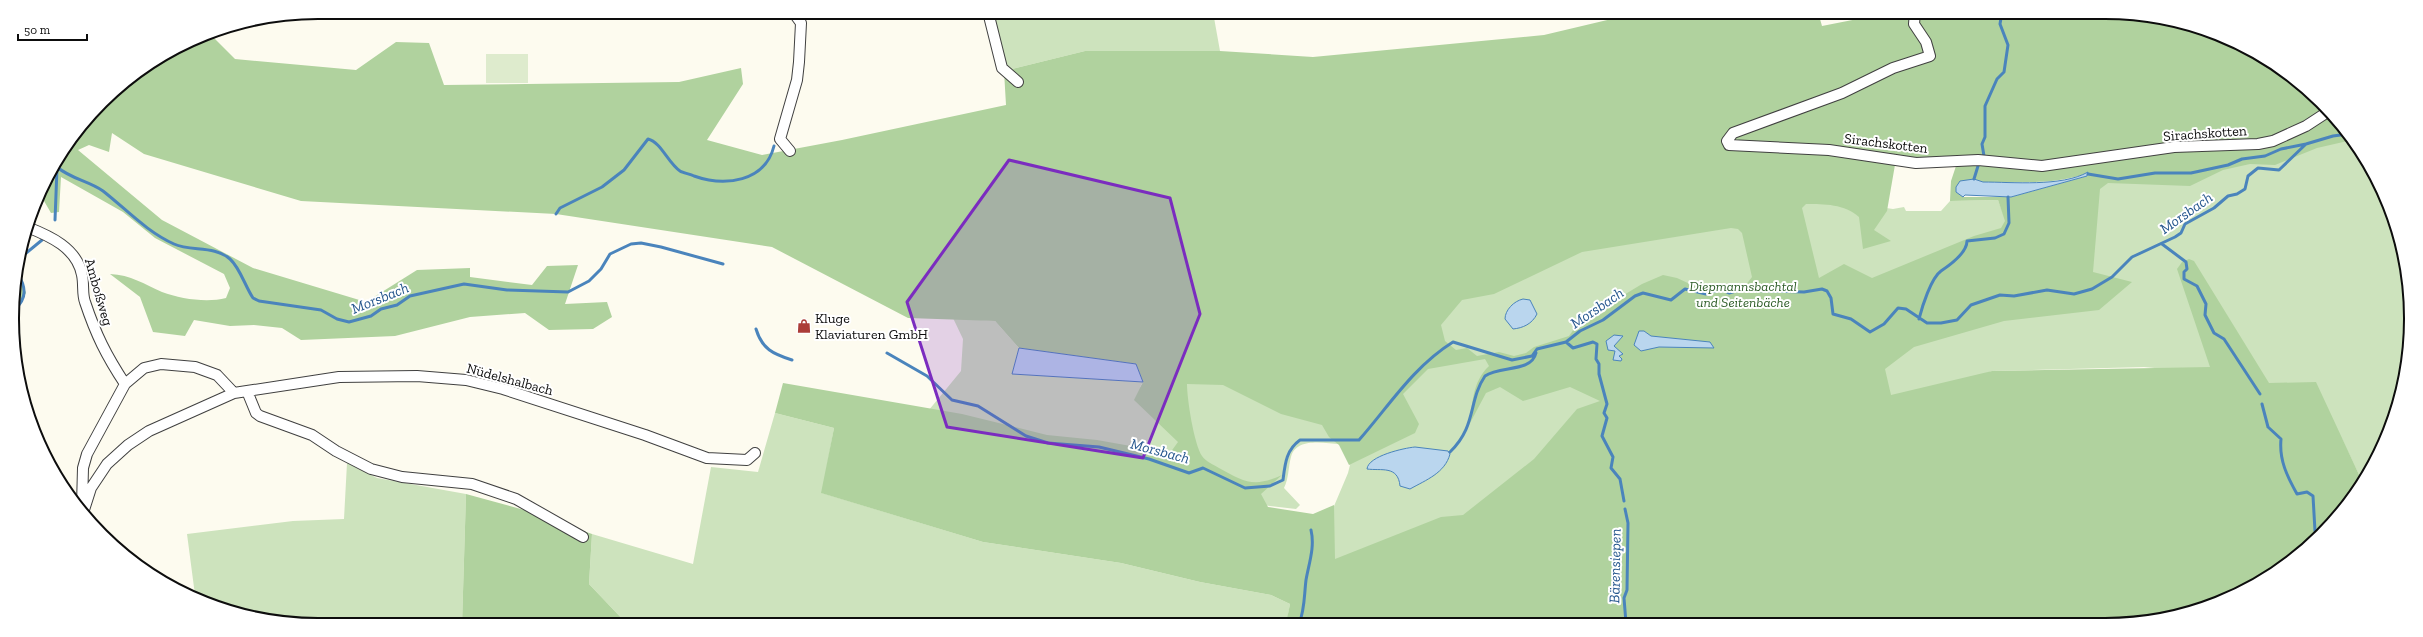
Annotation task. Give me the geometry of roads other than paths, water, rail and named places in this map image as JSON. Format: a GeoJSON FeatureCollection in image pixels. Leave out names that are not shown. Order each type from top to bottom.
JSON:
{"type":"FeatureCollection","features":[{"type":"Feature","properties":{"kind":"street"},"geometry":{"type":"LineString","coordinates":[[790,151],[780,140],[797,80],[800,62],[801,23],[798,19]]}},
{"type":"Feature","properties":{"kind":"street"},"geometry":{"type":"LineString","coordinates":[[990,19],[1002,68],[1018,82]]}},
{"type":"Feature","properties":{"kind":"street","name":"Sirachskotten"},"geometry":{"type":"LineString","coordinates":[[1914,19],[1914,24],[1926,42],[1930,56],[1889,69],[1842,94],[1733,133],[1727,141],[1729,145],[1829,150],[1916,163],[1978,160],[2042,166],[2174,147],[2258,144],[2273,141],[2306,126],[2324,115]]}},
{"type":"Feature","properties":{"kind":"street","name":"Amboßweg"},"geometry":{"type":"LineString","coordinates":[[32,231],[55,240],[75,258],[82,274],[84,300],[103,350],[125,384]]}},
{"type":"Feature","properties":{"kind":"street"},"geometry":{"type":"LineString","coordinates":[[83,503],[85,461],[125,384],[149,365],[187,365],[217,375],[234,392]]}},
{"type":"Feature","properties":{"kind":"street","name":"Nüdelshalbach"},"geometry":{"type":"LineString","coordinates":[[85,506],[96,479],[112,459],[128,445],[170,420],[234,392],[339,377],[417,376],[460,379],[503,389],[707,458],[747,460],[755,453]]}},
{"type":"Feature","properties":{"kind":"street"},"geometry":{"type":"LineString","coordinates":[[247,391],[256,413],[260,416],[312,435],[361,465],[402,477],[472,484],[516,499],[583,537]]}},
{"type":"Feature","properties":{"kind":"water"},"geometry":{"type":"Polygon","coordinates":[[[2088,172],[2087,176],[2011,197],[1965,195],[1963,197],[1956,192],[1956,187],[1960,181],[1974,179],[1983,182],[2037,183],[2065,180],[2088,172]]]}},
{"type":"Feature","properties":{"kind":"water"},"geometry":{"type":"Polygon","coordinates":[[[1523,299],[1530,300],[1537,314],[1527,325],[1513,329],[1505,319],[1505,316],[1511,306],[1523,299]]]}},
{"type":"Feature","properties":{"kind":"water"},"geometry":{"type":"Polygon","coordinates":[[[1639,331],[1644,331],[1651,336],[1710,342],[1714,348],[1659,347],[1641,351],[1634,345],[1639,331]]]}},
{"type":"Feature","properties":{"kind":"water"},"geometry":{"type":"Polygon","coordinates":[[[1614,335],[1623,336],[1614,346],[1623,354],[1619,356],[1622,359],[1621,361],[1613,360],[1615,351],[1608,350],[1606,341],[1614,335]]]}},
{"type":"Feature","properties":{"kind":"water"},"geometry":{"type":"Polygon","coordinates":[[[1019,348],[1136,364],[1143,382],[1012,374],[1019,348]]]}},
{"type":"Feature","properties":{"kind":"water"},"geometry":{"type":"Polygon","coordinates":[[[1415,447],[1448,451],[1450,454],[1448,461],[1439,471],[1410,489],[1400,486],[1399,479],[1396,475],[1388,470],[1367,469],[1373,460],[1395,451],[1415,447]]]}},
{"type":"Feature","properties":{"kind":"waterway"},"geometry":{"type":"LineString","coordinates":[[1984,156],[1982,144],[1985,137],[1985,106],[1997,79],[2004,72],[2008,45],[2000,24],[2001,19]]}},
{"type":"Feature","properties":{"kind":"waterway","name":"Morsbach"},"geometry":{"type":"LineString","coordinates":[[887,353],[927,376],[952,400],[978,406],[1026,436],[1048,443],[1099,447],[1149,459],[1189,473],[1203,468],[1245,488],[1270,486],[1283,480],[1289,453],[1295,444],[1300,440],[1359,440],[1414,375],[1426,363],[1453,342],[1512,360],[1532,356],[1537,349],[1566,342],[1580,331],[1603,320],[1635,296],[1643,293],[1671,300],[1685,289],[1706,294],[1720,289],[1729,293],[1739,290],[1804,292],[1822,289],[1827,291],[1831,298],[1833,314],[1851,319],[1870,332],[1884,324],[1898,308],[1906,309],[1927,323],[1941,323],[1957,320],[1971,305],[2000,295],[2014,296],[2047,290],[2074,294],[2092,289],[2112,277],[2132,257],[2181,233],[2185,224],[2214,208],[2228,196],[2237,194],[2245,189],[2248,176],[2258,168],[2279,170],[2306,144],[2341,135]]}},
{"type":"Feature","properties":{"kind":"waterway"},"geometry":{"type":"LineString","coordinates":[[556,214],[560,208],[602,187],[624,170],[648,139],[657,144],[680,171],[694,176],[718,181],[742,179],[753,174],[762,167],[769,158],[774,146]]}},
{"type":"Feature","properties":{"kind":"waterway"},"geometry":{"type":"LineString","coordinates":[[2088,174],[2118,179],[2155,173],[2191,173],[2228,165],[2242,159],[2265,156],[2281,149],[2306,144]]}},
{"type":"Feature","properties":{"kind":"waterway"},"geometry":{"type":"LineString","coordinates":[[1974,179],[1978,166]]}},
{"type":"Feature","properties":{"kind":"waterway","name":"Morsbach"},"geometry":{"type":"LineString","coordinates":[[59,169],[103,191],[146,227],[164,239],[188,248],[217,252],[230,259],[237,267],[253,298],[259,301],[321,310],[337,319],[349,322],[371,316],[381,309],[397,305],[410,296],[464,284],[507,290],[568,292],[589,281],[601,269],[610,254],[631,244],[641,243],[661,247],[723,264]]}},
{"type":"Feature","properties":{"kind":"waterway"},"geometry":{"type":"LineString","coordinates":[[55,220],[57,173]]}},
{"type":"Feature","properties":{"kind":"waterway"},"geometry":{"type":"LineString","coordinates":[[1919,319],[1930,286],[1937,275],[1961,254],[1967,241],[1995,238],[2004,234],[2009,223],[2008,197]]}},
{"type":"Feature","properties":{"kind":"waterway"},"geometry":{"type":"LineString","coordinates":[[27,253],[42,240]]}},
{"type":"Feature","properties":{"kind":"waterway"},"geometry":{"type":"LineString","coordinates":[[2162,244],[2186,262],[2187,269],[2184,272],[2184,279],[2197,286],[2206,304],[2205,315],[2214,333],[2224,339],[2260,394]]}},
{"type":"Feature","properties":{"kind":"waterway"},"geometry":{"type":"LineString","coordinates":[[20,305],[24,292],[22,282]]}},
{"type":"Feature","properties":{"kind":"waterway","name":"Morsbach"},"geometry":{"type":"LineString","coordinates":[[756,329],[761,341],[769,350],[792,360]]}},
{"type":"Feature","properties":{"kind":"waterway","name":"Bärensiepen"},"geometry":{"type":"LineString","coordinates":[[1566,342],[1573,348],[1593,342],[1597,344],[1596,359],[1599,364],[1599,374],[1607,404],[1604,413],[1607,418],[1602,436],[1613,457],[1611,468],[1620,479],[1624,501]]}},
{"type":"Feature","properties":{"kind":"waterway"},"geometry":{"type":"LineString","coordinates":[[1450,452],[1459,442],[1464,433],[1476,395],[1485,376],[1491,373],[1522,366],[1533,359],[1536,353]]}},
{"type":"Feature","properties":{"kind":"waterway"},"geometry":{"type":"LineString","coordinates":[[2262,404],[2268,427],[2281,439],[2281,454],[2284,468],[2297,494],[2307,492],[2313,496],[2315,531]]}},
{"type":"Feature","properties":{"kind":"waterway","name":"Bärensiepen"},"geometry":{"type":"LineString","coordinates":[[1625,509],[1628,523],[1627,590],[1624,598],[1626,618]]}},
{"type":"Feature","properties":{"kind":"waterway"},"geometry":{"type":"LineString","coordinates":[[1301,618],[1312,549],[1311,530]]}},
{"type":"Feature","properties":{"kind":"place","name":"Kluge Klaviaturen GmbH"},"geometry":{"type":"Point","coordinates":[804,326]}},
{"type":"Feature","properties":{"kind":"park label","name":"Diepmannsbachtal und Seitenbäche"},"geometry":{"type":"Point","coordinates":[1743,294]}}]}
